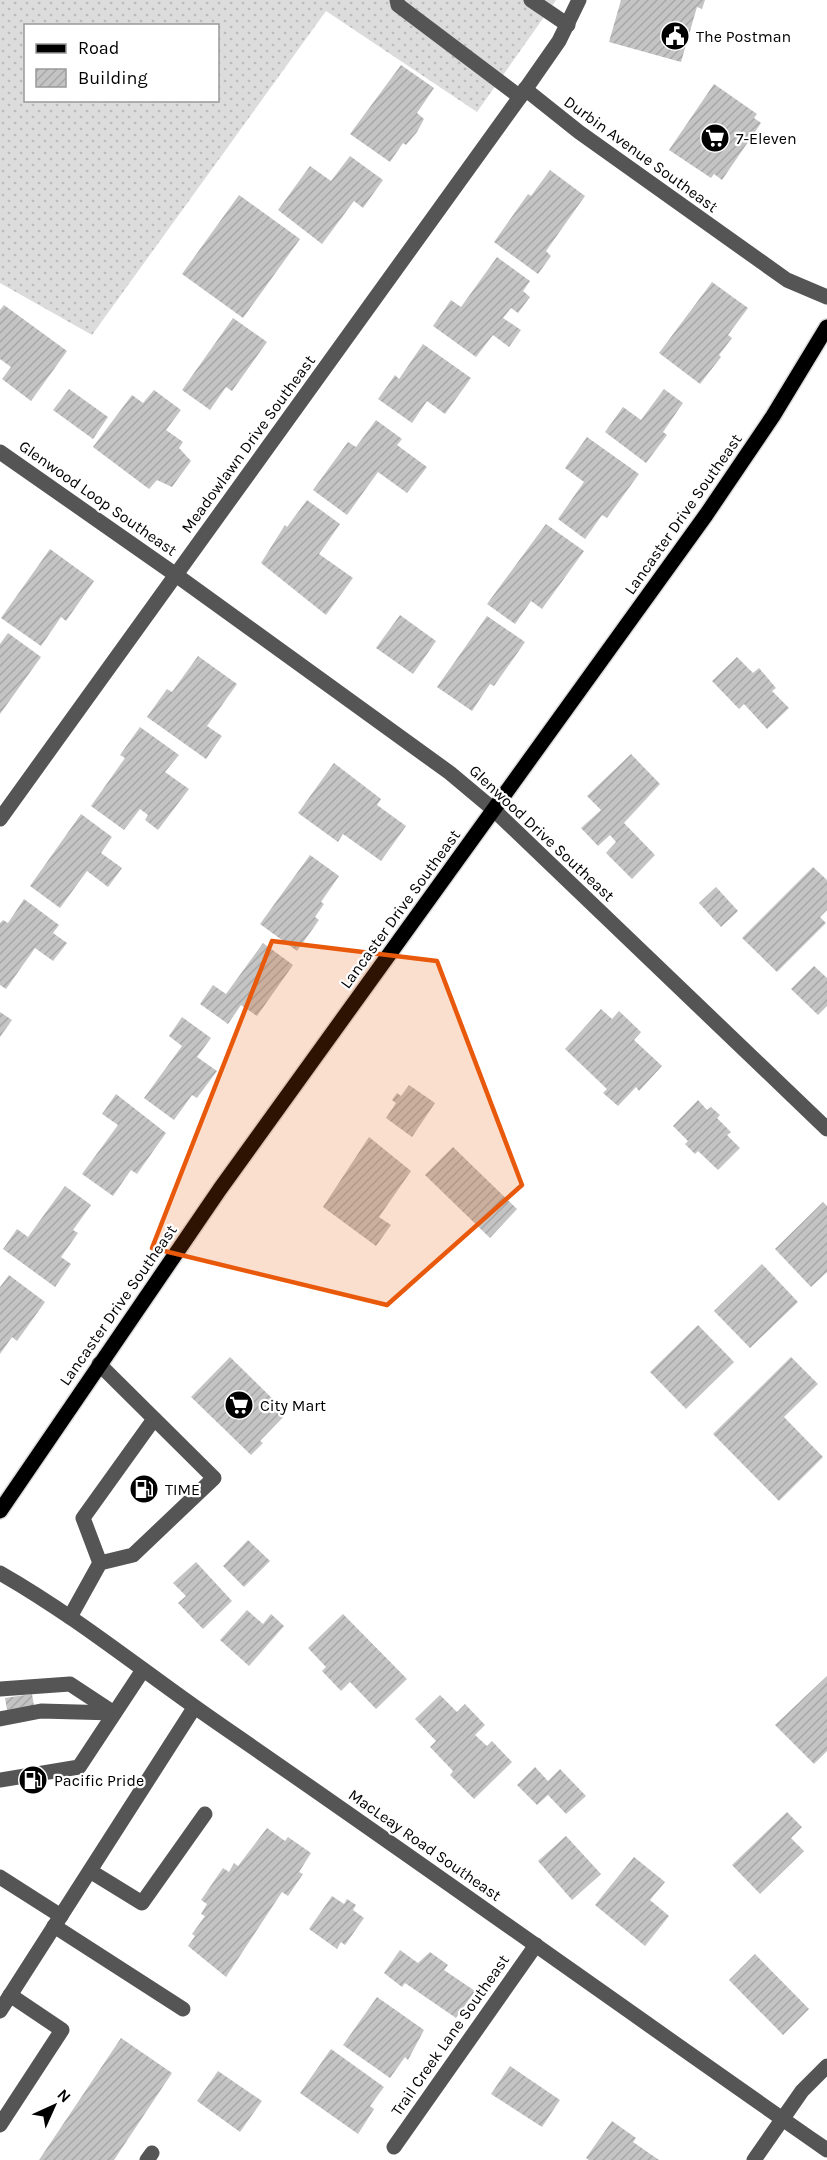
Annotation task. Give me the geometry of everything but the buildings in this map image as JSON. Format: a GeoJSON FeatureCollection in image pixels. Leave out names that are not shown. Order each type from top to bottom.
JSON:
{"type":"FeatureCollection","features":[{"type":"Feature","properties":{"kind":"main road","name":"Lancaster Drive Southeast"},"geometry":{"type":"LineString","coordinates":[[0,1511],[227,1180],[706,514],[773,416],[827,327]]}},
{"type":"Feature","properties":{"kind":"street","name":"Durbin Avenue Southeast"},"geometry":{"type":"LineString","coordinates":[[397,0],[398,5],[787,280],[827,297]]}},
{"type":"Feature","properties":{"kind":"street"},"geometry":{"type":"LineString","coordinates":[[531,0],[568,25]]}},
{"type":"Feature","properties":{"kind":"street"},"geometry":{"type":"LineString","coordinates":[[523,93],[568,25],[579,0]]}},
{"type":"Feature","properties":{"kind":"street","name":"Meadowlawn Drive Southeast"},"geometry":{"type":"LineString","coordinates":[[0,819],[523,93]]}},
{"type":"Feature","properties":{"kind":"street","name":"Glenwood Loop Southeast"},"geometry":{"type":"LineString","coordinates":[[0,452],[176,575]]}},
{"type":"Feature","properties":{"kind":"street","name":"Glenwood Drive Southeast"},"geometry":{"type":"LineString","coordinates":[[176,575],[450,773],[493,809],[827,1130]]}},
{"type":"Feature","properties":{"kind":"street"},"geometry":{"type":"LineString","coordinates":[[70,1617],[100,1563],[133,1556],[214,1478],[99,1364]]}},
{"type":"Feature","properties":{"kind":"street"},"geometry":{"type":"LineString","coordinates":[[100,1563],[83,1518],[154,1419]]}},
{"type":"Feature","properties":{"kind":"street","name":"MacLeay Road Southeast"},"geometry":{"type":"LineString","coordinates":[[0,1573],[70,1617],[194,1708],[537,1945],[827,2150]]}},
{"type":"Feature","properties":{"kind":"street"},"geometry":{"type":"LineString","coordinates":[[0,1780],[79,1767],[143,1670]]}},
{"type":"Feature","properties":{"kind":"street"},"geometry":{"type":"LineString","coordinates":[[0,1689],[70,1684],[114,1713]]}},
{"type":"Feature","properties":{"kind":"street"},"geometry":{"type":"LineString","coordinates":[[0,2011],[194,1708]]}},
{"type":"Feature","properties":{"kind":"street"},"geometry":{"type":"LineString","coordinates":[[0,1719],[41,1711],[114,1713]]}},
{"type":"Feature","properties":{"kind":"street"},"geometry":{"type":"LineString","coordinates":[[90,1871],[142,1903],[205,1814]]}},
{"type":"Feature","properties":{"kind":"street"},"geometry":{"type":"LineString","coordinates":[[0,1877],[57,1921],[183,2009]]}},
{"type":"Feature","properties":{"kind":"street","name":"Trail Creek Lane Southeast"},"geometry":{"type":"LineString","coordinates":[[394,2147],[537,1945]]}},
{"type":"Feature","properties":{"kind":"street"},"geometry":{"type":"LineString","coordinates":[[0,2125],[62,2030],[10,1995]]}},
{"type":"Feature","properties":{"kind":"street"},"geometry":{"type":"LineString","coordinates":[[754,2160],[802,2091],[827,2066]]}},
{"type":"Feature","properties":{"kind":"highlighted area"},"geometry":{"type":"Polygon","coordinates":[[[272,941],[437,961],[522,1185],[387,1305],[152,1248],[272,941]]]}},
{"type":"Feature","properties":{"kind":"shaded area"},"geometry":{"type":"Polygon","coordinates":[[[0,0],[556,0],[477,112],[326,11],[92,335],[0,283],[0,0]]]}},
{"type":"Feature","properties":{"kind":"place","name":"The Postman"},"geometry":{"type":"Point","coordinates":[675,36]}},
{"type":"Feature","properties":{"kind":"place","name":"7-Eleven"},"geometry":{"type":"Point","coordinates":[715,138]}},
{"type":"Feature","properties":{"kind":"place","name":"City Mart"},"geometry":{"type":"Point","coordinates":[239,1405]}},
{"type":"Feature","properties":{"kind":"place","name":"TIME"},"geometry":{"type":"Point","coordinates":[144,1489]}},
{"type":"Feature","properties":{"kind":"place","name":"Pacific Pride"},"geometry":{"type":"Point","coordinates":[33,1780]}}]}
